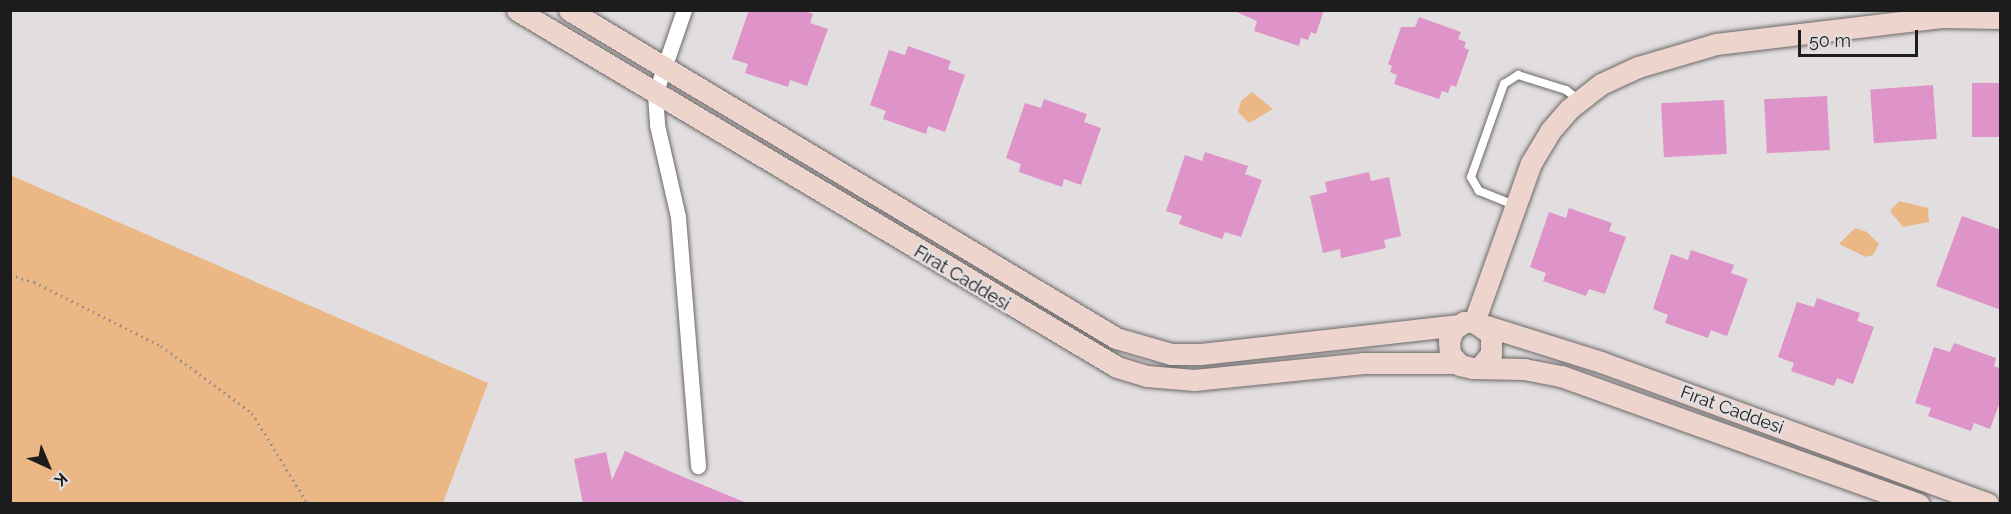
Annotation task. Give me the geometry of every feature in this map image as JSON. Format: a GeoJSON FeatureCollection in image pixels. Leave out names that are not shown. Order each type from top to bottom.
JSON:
{"type":"FeatureCollection","features":[{"type":"Feature","properties":{"kind":"main road","name":"Fırat Caddesi"},"geometry":{"type":"LineString","coordinates":[[517,10],[1117,368],[1147,376],[1194,380],[1363,363],[1455,363]]}},
{"type":"Feature","properties":{"kind":"main road","name":"Fırat Caddesi"},"geometry":{"type":"LineString","coordinates":[[569,10],[1090,325],[1143,347],[1171,354],[1201,354],[1466,323],[1601,362],[1988,504]]}},
{"type":"Feature","properties":{"kind":"main road"},"geometry":{"type":"LineString","coordinates":[[1466,323],[1486,329],[1493,341],[1491,354],[1480,367],[1466,367],[1455,363],[1449,341],[1466,323],[1516,205],[1531,163],[1550,131],[1601,84],[1638,67],[1716,44],[1944,17],[2001,18]]}},
{"type":"Feature","properties":{"kind":"main road","name":"Fırat Caddesi"},"geometry":{"type":"LineString","coordinates":[[1480,367],[1561,376],[1919,504]]}},
{"type":"Feature","properties":{"kind":"street"},"geometry":{"type":"LineString","coordinates":[[684,10],[663,67],[656,94],[657,125],[678,217],[685,341],[698,466]]}},
{"type":"Feature","properties":{"kind":"lane"},"geometry":{"type":"LineString","coordinates":[[1516,205],[1479,191],[1471,177],[1504,84],[1518,75],[1566,90],[1580,101]]}},
{"type":"Feature","properties":{"kind":"path"},"geometry":{"type":"LineString","coordinates":[[10,275],[34,282],[161,346],[252,413],[308,504]]}},
{"type":"Feature","properties":{"kind":"shaded area"},"geometry":{"type":"Polygon","coordinates":[[[1252,92],[1273,109],[1249,123],[1238,112],[1241,101],[1252,92]]]}},
{"type":"Feature","properties":{"kind":"shaded area"},"geometry":{"type":"Polygon","coordinates":[[[10,175],[488,383],[443,503],[11,503],[10,175]]]}},
{"type":"Feature","properties":{"kind":"shaded area"},"geometry":{"type":"Polygon","coordinates":[[[1899,201],[1928,208],[1929,222],[1903,227],[1890,211],[1899,201]]]}},
{"type":"Feature","properties":{"kind":"shaded area"},"geometry":{"type":"Polygon","coordinates":[[[1855,228],[1867,232],[1879,244],[1873,255],[1866,257],[1839,244],[1855,228]]]}},
{"type":"Feature","properties":{"kind":"building"},"geometry":{"type":"Polygon","coordinates":[[[749,10],[802,10],[813,14],[810,23],[828,29],[807,86],[790,80],[788,87],[745,73],[748,64],[732,59],[749,10]]]}},
{"type":"Feature","properties":{"kind":"building"},"geometry":{"type":"Polygon","coordinates":[[[1232,10],[1324,10],[1316,34],[1311,32],[1308,40],[1301,38],[1299,46],[1254,31],[1257,21],[1232,10]]]}},
{"type":"Feature","properties":{"kind":"building"},"geometry":{"type":"Polygon","coordinates":[[[1419,17],[1461,32],[1458,39],[1466,42],[1464,48],[1469,50],[1456,87],[1451,85],[1448,93],[1442,91],[1439,99],[1394,84],[1397,75],[1390,72],[1392,66],[1388,64],[1401,27],[1415,27],[1419,17]]]}},
{"type":"Feature","properties":{"kind":"building"},"geometry":{"type":"Polygon","coordinates":[[[908,46],[951,61],[948,69],[965,75],[945,132],[928,126],[926,134],[883,119],[886,111],[870,105],[889,50],[905,55],[908,46]]]}},
{"type":"Feature","properties":{"kind":"building"},"geometry":{"type":"Polygon","coordinates":[[[1972,83],[2000,83],[2000,137],[1972,137],[1972,83]]]}},
{"type":"Feature","properties":{"kind":"building"},"geometry":{"type":"Polygon","coordinates":[[[1933,85],[1937,139],[1874,143],[1870,89],[1933,85]]]}},
{"type":"Feature","properties":{"kind":"building"},"geometry":{"type":"Polygon","coordinates":[[[1827,96],[1830,150],[1767,153],[1764,99],[1827,96]]]}},
{"type":"Feature","properties":{"kind":"building"},"geometry":{"type":"Polygon","coordinates":[[[1044,99],[1087,114],[1084,122],[1101,128],[1081,185],[1064,179],[1062,187],[1019,172],[1021,164],[1006,158],[1025,103],[1041,108],[1044,99]]]}},
{"type":"Feature","properties":{"kind":"building"},"geometry":{"type":"Polygon","coordinates":[[[1724,100],[1727,154],[1664,157],[1661,103],[1724,100]]]}},
{"type":"Feature","properties":{"kind":"building"},"geometry":{"type":"Polygon","coordinates":[[[1205,152],[1248,166],[1245,174],[1262,180],[1241,237],[1225,232],[1222,239],[1179,224],[1182,216],[1166,211],[1185,155],[1202,161],[1205,152]]]}},
{"type":"Feature","properties":{"kind":"building"},"geometry":{"type":"Polygon","coordinates":[[[1369,172],[1371,181],[1389,177],[1401,236],[1384,240],[1386,248],[1341,258],[1340,249],[1323,253],[1310,196],[1327,192],[1325,182],[1369,172]]]}},
{"type":"Feature","properties":{"kind":"building"},"geometry":{"type":"Polygon","coordinates":[[[1569,208],[1612,223],[1609,231],[1626,237],[1605,294],[1589,289],[1586,296],[1543,281],[1546,273],[1530,267],[1549,212],[1566,218],[1569,208]]]}},
{"type":"Feature","properties":{"kind":"building"},"geometry":{"type":"Polygon","coordinates":[[[1962,216],[2001,230],[2001,310],[1936,286],[1962,216]]]}},
{"type":"Feature","properties":{"kind":"building"},"geometry":{"type":"Polygon","coordinates":[[[1691,250],[1734,265],[1731,273],[1748,279],[1727,336],[1711,330],[1708,338],[1665,323],[1668,315],[1653,309],[1671,254],[1688,260],[1691,250]]]}},
{"type":"Feature","properties":{"kind":"building"},"geometry":{"type":"Polygon","coordinates":[[[1817,298],[1860,313],[1857,321],[1874,327],[1853,384],[1837,378],[1834,386],[1791,371],[1794,363],[1778,357],[1797,302],[1814,307],[1817,298]]]}},
{"type":"Feature","properties":{"kind":"building"},"geometry":{"type":"Polygon","coordinates":[[[1954,343],[1996,358],[1994,366],[2001,369],[2001,399],[1990,429],[1974,423],[1971,431],[1928,416],[1931,408],[1915,403],[1934,347],[1950,352],[1954,343]]]}},
{"type":"Feature","properties":{"kind":"building"},"geometry":{"type":"Polygon","coordinates":[[[625,451],[749,504],[583,504],[574,459],[606,452],[612,480],[625,451]]]}}]}
